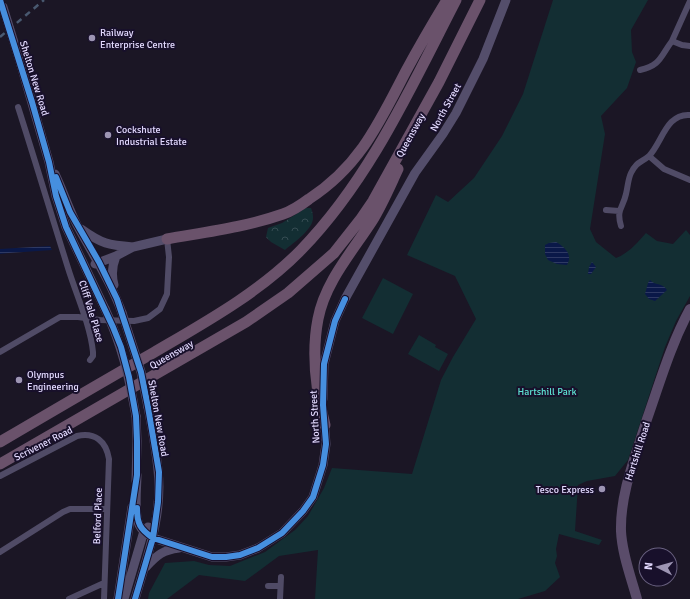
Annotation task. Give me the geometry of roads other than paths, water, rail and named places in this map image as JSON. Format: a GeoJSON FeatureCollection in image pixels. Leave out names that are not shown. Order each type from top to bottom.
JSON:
{"type":"FeatureCollection","features":[{"type":"Feature","properties":{"kind":"highway"},"geometry":{"type":"LineString","coordinates":[[168,239],[284,214],[297,207],[327,186],[348,167],[371,136],[447,0]]}},
{"type":"Feature","properties":{"kind":"highway","name":"Queensway"},"geometry":{"type":"LineString","coordinates":[[0,442],[181,337],[234,304],[281,269],[301,250],[347,194],[381,143],[456,0]]}},
{"type":"Feature","properties":{"kind":"highway","name":"Queensway"},"geometry":{"type":"LineString","coordinates":[[0,464],[246,322],[288,293],[334,253],[360,220],[391,169],[439,82],[480,0]]}},
{"type":"Feature","properties":{"kind":"highway"},"geometry":{"type":"LineString","coordinates":[[325,425],[315,377],[315,343],[318,319],[325,299],[338,271],[372,220],[392,182],[439,82]]}},
{"type":"Feature","properties":{"kind":"main road","name":"North Street"},"geometry":{"type":"LineString","coordinates":[[144,531],[153,538],[212,557],[240,555],[258,548],[282,533],[314,497],[323,465],[326,444],[322,383],[324,364],[335,321],[345,299],[415,173],[456,113],[483,59],[506,0]]}},
{"type":"Feature","properties":{"kind":"main road","name":"Shelton New Road"},"geometry":{"type":"LineString","coordinates":[[1,3],[21,65],[49,162],[56,196],[66,227],[121,346],[129,377],[136,416],[137,475],[118,599]]}},
{"type":"Feature","properties":{"kind":"main road","name":"Shelton New Road"},"geometry":{"type":"LineString","coordinates":[[49,162],[78,227],[99,262],[117,299],[141,372],[148,407],[159,472],[158,502],[153,538],[135,599]]}},
{"type":"Feature","properties":{"kind":"main road"},"geometry":{"type":"LineString","coordinates":[[78,227],[102,242],[113,246],[133,247]]}},
{"type":"Feature","properties":{"kind":"main road"},"geometry":{"type":"LineString","coordinates":[[86,268],[116,256],[133,247],[168,239]]}},
{"type":"Feature","properties":{"kind":"main road"},"geometry":{"type":"LineString","coordinates":[[116,256],[111,275],[117,299]]}},
{"type":"Feature","properties":{"kind":"main road","name":"Hartshill Road"},"geometry":{"type":"LineString","coordinates":[[637,599],[622,545],[621,529],[624,498],[631,467],[661,380],[680,328],[690,309]]}},
{"type":"Feature","properties":{"kind":"main road"},"geometry":{"type":"LineString","coordinates":[[137,475],[137,517],[140,528],[144,531]]}},
{"type":"Feature","properties":{"kind":"main road"},"geometry":{"type":"LineString","coordinates":[[124,599],[144,531],[148,528],[155,527]]}},
{"type":"Feature","properties":{"kind":"main road"},"geometry":{"type":"LineString","coordinates":[[144,569],[156,556],[168,549],[182,548]]}},
{"type":"Feature","properties":{"kind":"street"},"geometry":{"type":"LineString","coordinates":[[640,70],[650,67],[658,62],[672,41],[690,1]]}},
{"type":"Feature","properties":{"kind":"street"},"geometry":{"type":"LineString","coordinates":[[672,41],[690,46]]}},
{"type":"Feature","properties":{"kind":"street","name":"Cliff Vale Place"},"geometry":{"type":"LineString","coordinates":[[18,107],[64,257],[86,318],[93,352],[93,356],[90,360]]}},
{"type":"Feature","properties":{"kind":"street"},"geometry":{"type":"LineString","coordinates":[[622,226],[619,211],[631,173],[640,161],[648,156],[674,118],[682,115],[690,115]]}},
{"type":"Feature","properties":{"kind":"street"},"geometry":{"type":"LineString","coordinates":[[648,156],[664,169],[690,180]]}},
{"type":"Feature","properties":{"kind":"street"},"geometry":{"type":"LineString","coordinates":[[606,210],[619,211]]}},
{"type":"Feature","properties":{"kind":"street"},"geometry":{"type":"LineString","coordinates":[[0,352],[60,318],[78,317],[100,320],[140,320],[148,318],[160,309],[167,294],[169,257],[168,239]]}},
{"type":"Feature","properties":{"kind":"street","name":"Scrivener Road"},"geometry":{"type":"LineString","coordinates":[[0,476],[77,436],[83,435],[96,438]]}},
{"type":"Feature","properties":{"kind":"street","name":"Belford Place"},"geometry":{"type":"LineString","coordinates":[[96,438],[102,442],[107,449],[109,459],[104,599]]}},
{"type":"Feature","properties":{"kind":"street"},"geometry":{"type":"LineString","coordinates":[[0,552],[63,512],[70,510],[107,509]]}},
{"type":"Feature","properties":{"kind":"street"},"geometry":{"type":"LineString","coordinates":[[280,599],[281,577]]}},
{"type":"Feature","properties":{"kind":"street"},"geometry":{"type":"LineString","coordinates":[[69,599],[104,583]]}},
{"type":"Feature","properties":{"kind":"street"},"geometry":{"type":"LineString","coordinates":[[268,586],[280,586]]}},
{"type":"Feature","properties":{"kind":"water"},"geometry":{"type":"Polygon","coordinates":[[[556,242],[562,246],[569,255],[567,265],[557,264],[548,260],[545,254],[545,245],[556,242]]]}},
{"type":"Feature","properties":{"kind":"water"},"geometry":{"type":"Polygon","coordinates":[[[50,246],[52,250],[0,254],[0,249],[50,246]]]}},
{"type":"Feature","properties":{"kind":"water"},"geometry":{"type":"Polygon","coordinates":[[[592,262],[596,267],[591,274],[588,274],[589,267],[592,262]]]}},
{"type":"Feature","properties":{"kind":"water"},"geometry":{"type":"Polygon","coordinates":[[[650,280],[663,286],[667,290],[655,301],[649,299],[645,294],[650,280]]]}},
{"type":"Feature","properties":{"kind":"railway"},"geometry":{"type":"LineString","coordinates":[[0,37],[44,0]]}},
{"type":"Feature","properties":{"kind":"place","name":"Railway Enterprise Centre"},"geometry":{"type":"Point","coordinates":[92,38]}},
{"type":"Feature","properties":{"kind":"place","name":"Cockshute Industrial Estate"},"geometry":{"type":"Point","coordinates":[108,135]}},
{"type":"Feature","properties":{"kind":"place","name":"Olympus Engineering"},"geometry":{"type":"Point","coordinates":[19,380]}},
{"type":"Feature","properties":{"kind":"place","name":"Tesco Express"},"geometry":{"type":"Point","coordinates":[602,489]}},
{"type":"Feature","properties":{"kind":"park label","name":"Hartshill Park"},"geometry":{"type":"Point","coordinates":[547,391]}}]}
